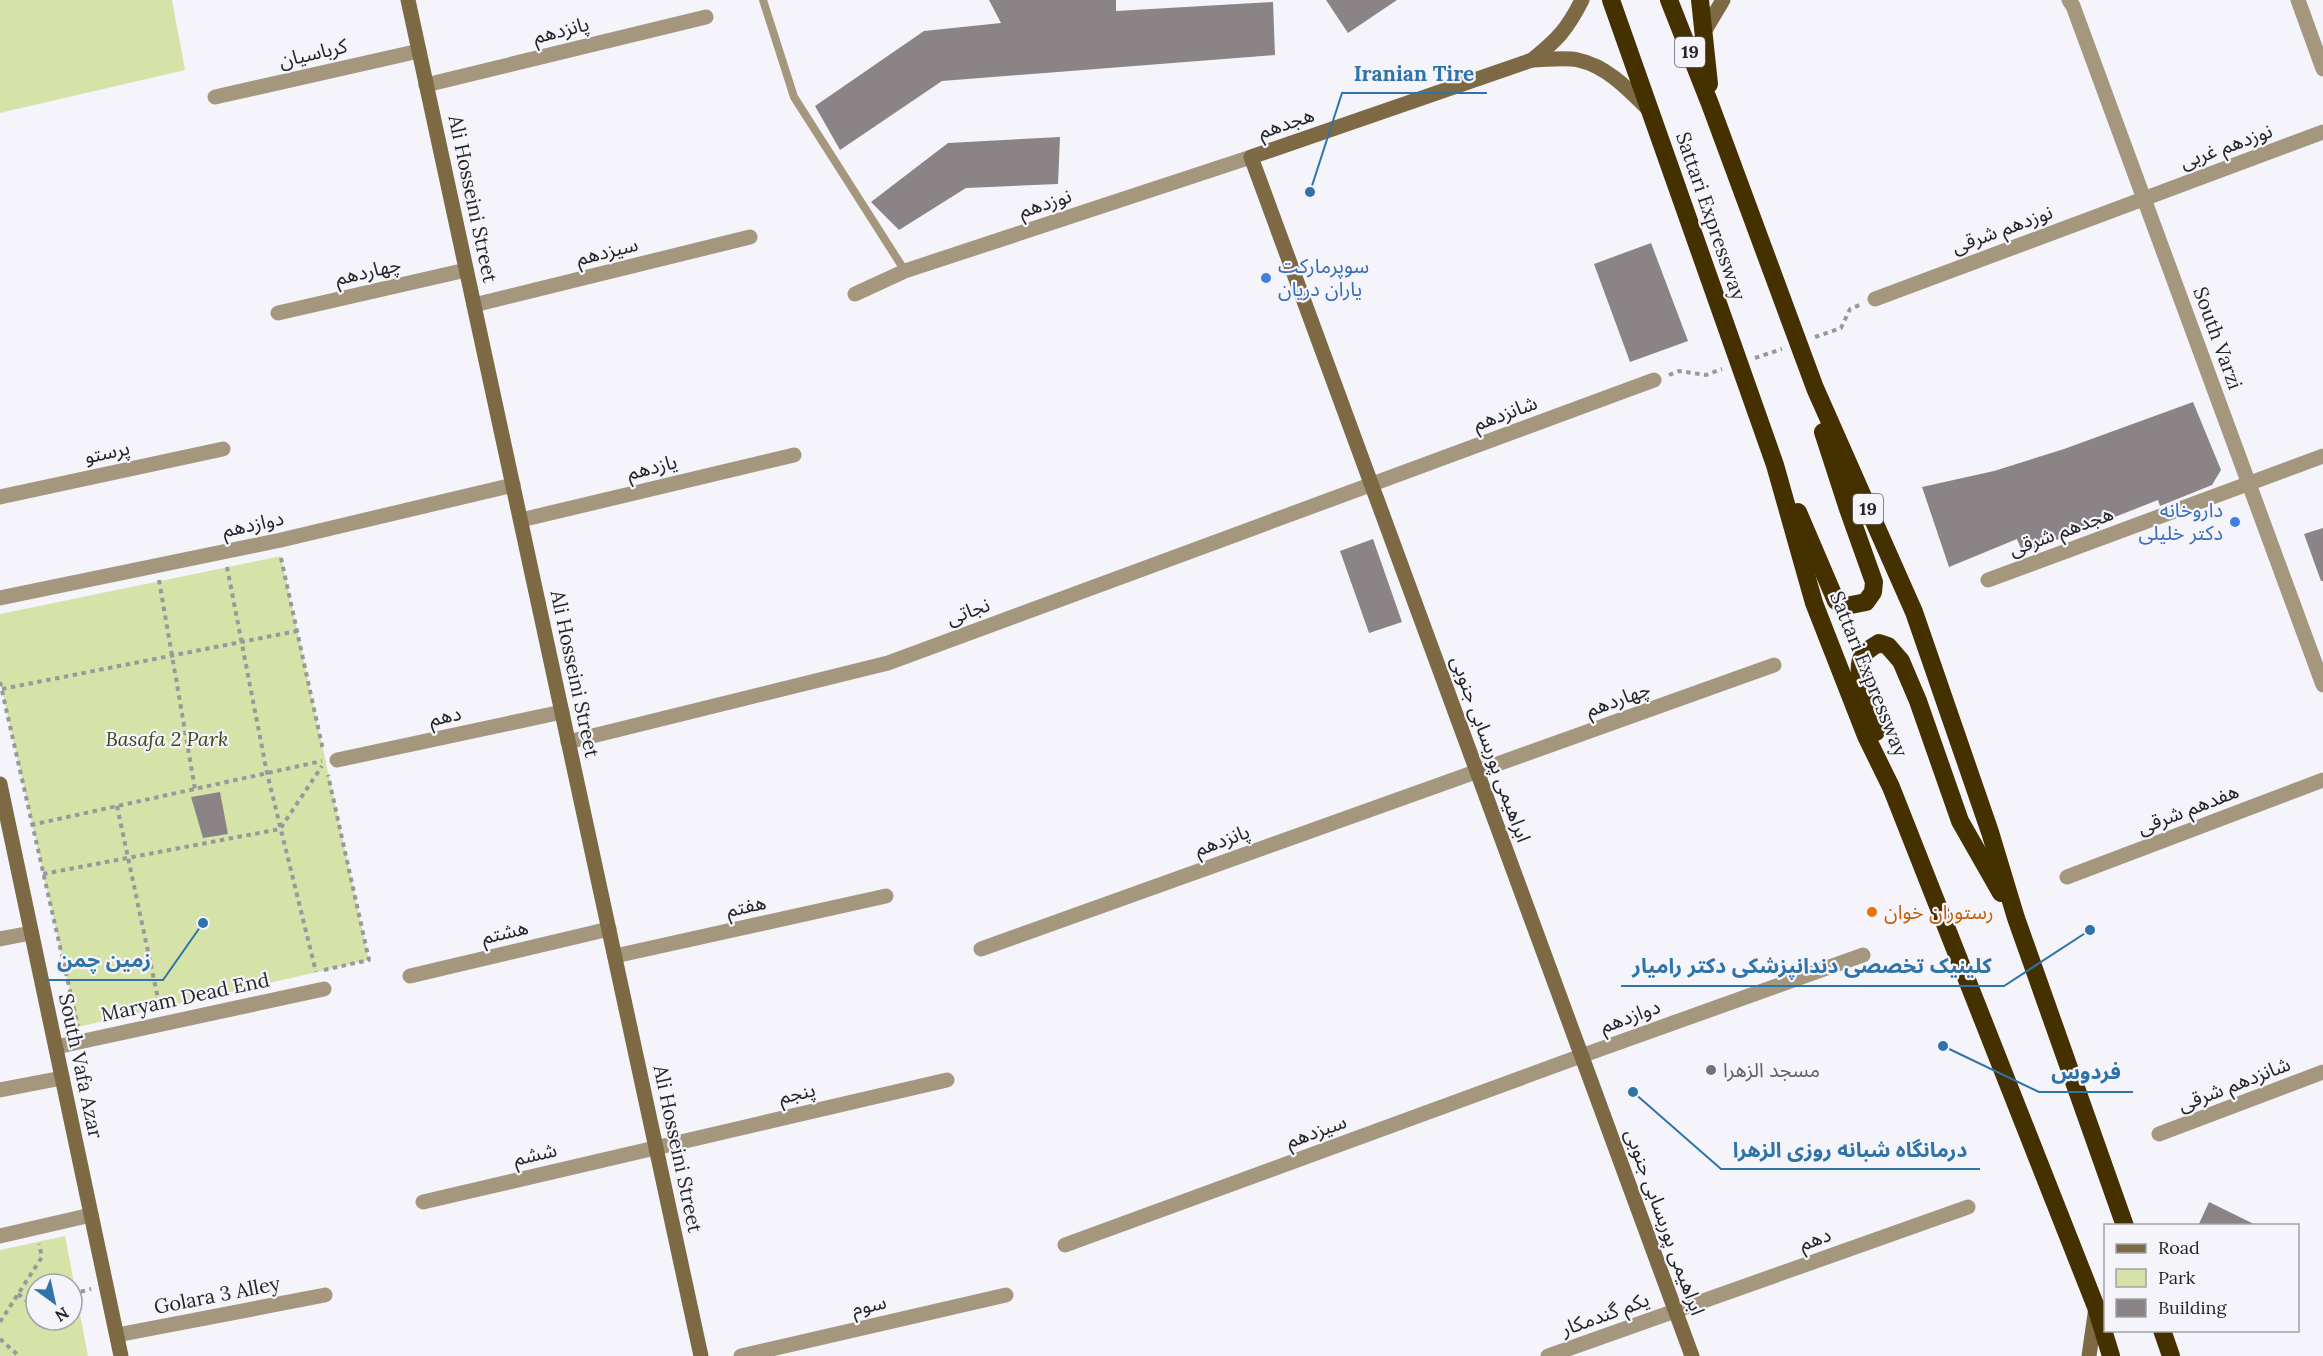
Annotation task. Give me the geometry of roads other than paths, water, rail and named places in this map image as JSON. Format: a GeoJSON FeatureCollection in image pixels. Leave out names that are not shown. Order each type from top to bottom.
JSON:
{"type":"FeatureCollection","features":[{"type":"Feature","properties":{"kind":"highway","name":"Sattari Expressway"},"geometry":{"type":"LineString","coordinates":[[1611,0],[1775,465],[1815,603],[1866,736],[1891,787],[2096,1307],[2111,1356]]}},
{"type":"Feature","properties":{"kind":"highway","name":"Sattari Expressway"},"geometry":{"type":"LineString","coordinates":[[1669,0],[1815,388],[1914,612],[1990,832],[2016,918],[2124,1224]]}},
{"type":"Feature","properties":{"kind":"highway","name":"Sattari Expressway"},"geometry":{"type":"LineString","coordinates":[[1700,0],[1710,104]]}},
{"type":"Feature","properties":{"kind":"highway"},"geometry":{"type":"LineString","coordinates":[[1775,465],[1836,601],[1846,606],[1866,602],[1873,592],[1874,582],[1821,423],[1815,388]]}},
{"type":"Feature","properties":{"kind":"highway"},"geometry":{"type":"LineString","coordinates":[[1891,787],[1859,674],[1864,654],[1879,643],[1888,646],[1901,661],[1918,701],[1960,821],[2016,918]]}},
{"type":"Feature","properties":{"kind":"highway"},"geometry":{"type":"LineString","coordinates":[[2163,1332],[2171,1356]]}},
{"type":"Feature","properties":{"kind":"street","name":"Ali Hosseini Street"},"geometry":{"type":"LineString","coordinates":[[408,0],[701,1356]]}},
{"type":"Feature","properties":{"kind":"street","name":"هجدهم"},"geometry":{"type":"LineString","coordinates":[[1251,157],[1532,60],[1558,39],[1571,22],[1582,0]]}},
{"type":"Feature","properties":{"kind":"street"},"geometry":{"type":"LineString","coordinates":[[1704,32],[1723,0]]}},
{"type":"Feature","properties":{"kind":"street"},"geometry":{"type":"LineString","coordinates":[[2298,0],[2323,69]]}},
{"type":"Feature","properties":{"kind":"street","name":"South Varzi"},"geometry":{"type":"LineString","coordinates":[[2072,2],[2323,685]]}},
{"type":"Feature","properties":{"kind":"street","name":"پانزدهم"},"geometry":{"type":"LineString","coordinates":[[426,85],[706,17]]}},
{"type":"Feature","properties":{"kind":"street","name":"کرباسیان"},"geometry":{"type":"LineString","coordinates":[[216,97],[419,51]]}},
{"type":"Feature","properties":{"kind":"street"},"geometry":{"type":"LineString","coordinates":[[1532,60],[1576,59],[1598,67],[1625,86],[1650,110]]}},
{"type":"Feature","properties":{"kind":"street","name":"نوزدهم غربی"},"geometry":{"type":"LineString","coordinates":[[2144,199],[2323,132]]}},
{"type":"Feature","properties":{"kind":"street","name":"نوزدهم"},"geometry":{"type":"LineString","coordinates":[[855,294],[905,272],[1251,157]]}},
{"type":"Feature","properties":{"kind":"street","name":"ابراهیمی پوربسابی جنوبی"},"geometry":{"type":"LineString","coordinates":[[1251,157],[1692,1356]]}},
{"type":"Feature","properties":{"kind":"street","name":"نوزدهم شرقی"},"geometry":{"type":"LineString","coordinates":[[1875,299],[2144,199]]}},
{"type":"Feature","properties":{"kind":"street","name":"سیزدهم"},"geometry":{"type":"LineString","coordinates":[[474,305],[750,237]]}},
{"type":"Feature","properties":{"kind":"street","name":"چهاردهم"},"geometry":{"type":"LineString","coordinates":[[278,313],[466,270]]}},
{"type":"Feature","properties":{"kind":"street","name":"شانزدهم"},"geometry":{"type":"LineString","coordinates":[[1371,485],[1654,380]]}},
{"type":"Feature","properties":{"kind":"street","name":"پرستو"},"geometry":{"type":"LineString","coordinates":[[0,497],[224,449]]}},
{"type":"Feature","properties":{"kind":"street","name":"یازدهم"},"geometry":{"type":"LineString","coordinates":[[521,520],[794,455]]}},
{"type":"Feature","properties":{"kind":"street","name":"هجدهم شرقی"},"geometry":{"type":"LineString","coordinates":[[1988,580],[2323,456]]}},
{"type":"Feature","properties":{"kind":"street","name":"دوازدهم"},"geometry":{"type":"LineString","coordinates":[[0,598],[281,540],[513,485]]}},
{"type":"Feature","properties":{"kind":"street","name":"نجاتی"},"geometry":{"type":"LineString","coordinates":[[568,742],[888,663],[1371,485]]}},
{"type":"Feature","properties":{"kind":"street","name":"چهاردهم"},"geometry":{"type":"LineString","coordinates":[[1477,772],[1774,665]]}},
{"type":"Feature","properties":{"kind":"street","name":"دهم"},"geometry":{"type":"LineString","coordinates":[[331,760],[562,712]]}},
{"type":"Feature","properties":{"kind":"street","name":"پانزدهم"},"geometry":{"type":"LineString","coordinates":[[981,949],[1477,772]]}},
{"type":"Feature","properties":{"kind":"street","name":"هفدهم شرقی"},"geometry":{"type":"LineString","coordinates":[[2067,877],[2323,780]]}},
{"type":"Feature","properties":{"kind":"street","name":"South Vafa Azar"},"geometry":{"type":"LineString","coordinates":[[0,784],[121,1356]]}},
{"type":"Feature","properties":{"kind":"street","name":"هفتم"},"geometry":{"type":"LineString","coordinates":[[615,956],[886,896]]}},
{"type":"Feature","properties":{"kind":"street","name":"هشتم"},"geometry":{"type":"LineString","coordinates":[[410,976],[609,929]]}},
{"type":"Feature","properties":{"kind":"street"},"geometry":{"type":"LineString","coordinates":[[0,939],[32,933]]}},
{"type":"Feature","properties":{"kind":"street","name":"دوازدهم"},"geometry":{"type":"LineString","coordinates":[[1581,1056],[1863,956]]}},
{"type":"Feature","properties":{"kind":"street","name":"Maryam Dead End"},"geometry":{"type":"LineString","coordinates":[[56,1047],[324,988]]}},
{"type":"Feature","properties":{"kind":"street","name":"سیزدهم"},"geometry":{"type":"LineString","coordinates":[[1065,1245],[1581,1056]]}},
{"type":"Feature","properties":{"kind":"street","name":"شانزدهم شرقی"},"geometry":{"type":"LineString","coordinates":[[2160,1134],[2323,1072]]}},
{"type":"Feature","properties":{"kind":"street"},"geometry":{"type":"LineString","coordinates":[[0,1090],[62,1078]]}},
{"type":"Feature","properties":{"kind":"street","name":"پنجم"},"geometry":{"type":"LineString","coordinates":[[656,1148],[948,1080]]}},
{"type":"Feature","properties":{"kind":"street","name":"ششم"},"geometry":{"type":"LineString","coordinates":[[423,1202],[656,1148]]}},
{"type":"Feature","properties":{"kind":"street","name":"دهم"},"geometry":{"type":"LineString","coordinates":[[1675,1311],[1968,1207]]}},
{"type":"Feature","properties":{"kind":"street"},"geometry":{"type":"LineString","coordinates":[[0,1236],[91,1215]]}},
{"type":"Feature","properties":{"kind":"street","name":"Golara 3 Alley"},"geometry":{"type":"LineString","coordinates":[[117,1335],[325,1295]]}},
{"type":"Feature","properties":{"kind":"street","name":"سوم"},"geometry":{"type":"LineString","coordinates":[[741,1356],[1006,1295]]}},
{"type":"Feature","properties":{"kind":"street"},"geometry":{"type":"LineString","coordinates":[[2089,1356],[2096,1307]]}},
{"type":"Feature","properties":{"kind":"street","name":"یکم گندمکار"},"geometry":{"type":"LineString","coordinates":[[1548,1356],[1675,1311]]}},
{"type":"Feature","properties":{"kind":"lane"},"geometry":{"type":"LineString","coordinates":[[763,0],[794,97],[905,272]]}},
{"type":"Feature","properties":{"kind":"place","name":"Iranian Tire"},"geometry":{"type":"Point","coordinates":[1310,192]}},
{"type":"Feature","properties":{"kind":"place","name":"سوپرمارکت یاران دریان"},"geometry":{"type":"Point","coordinates":[1266,278]}},
{"type":"Feature","properties":{"kind":"place","name":"داروخانه دکتر خلیلی"},"geometry":{"type":"Point","coordinates":[2235,522]}},
{"type":"Feature","properties":{"kind":"place","name":"رستوران خوان"},"geometry":{"type":"Point","coordinates":[1872,912]}},
{"type":"Feature","properties":{"kind":"place","name":"زمین چمن"},"geometry":{"type":"Point","coordinates":[203,923]}},
{"type":"Feature","properties":{"kind":"place","name":"کلینیک تخصصی دندانپزشکی دکتر رامیار"},"geometry":{"type":"Point","coordinates":[2090,930]}},
{"type":"Feature","properties":{"kind":"place","name":"فردوس"},"geometry":{"type":"Point","coordinates":[1943,1046]}},
{"type":"Feature","properties":{"kind":"place","name":"مسجد الزهرا"},"geometry":{"type":"Point","coordinates":[1711,1070]}},
{"type":"Feature","properties":{"kind":"place","name":"درمانگاه شبانه روزی الزهرا"},"geometry":{"type":"Point","coordinates":[1633,1092]}},
{"type":"Feature","properties":{"kind":"park label","name":"Basafa 2 Park"},"geometry":{"type":"Point","coordinates":[167,739]}}]}
